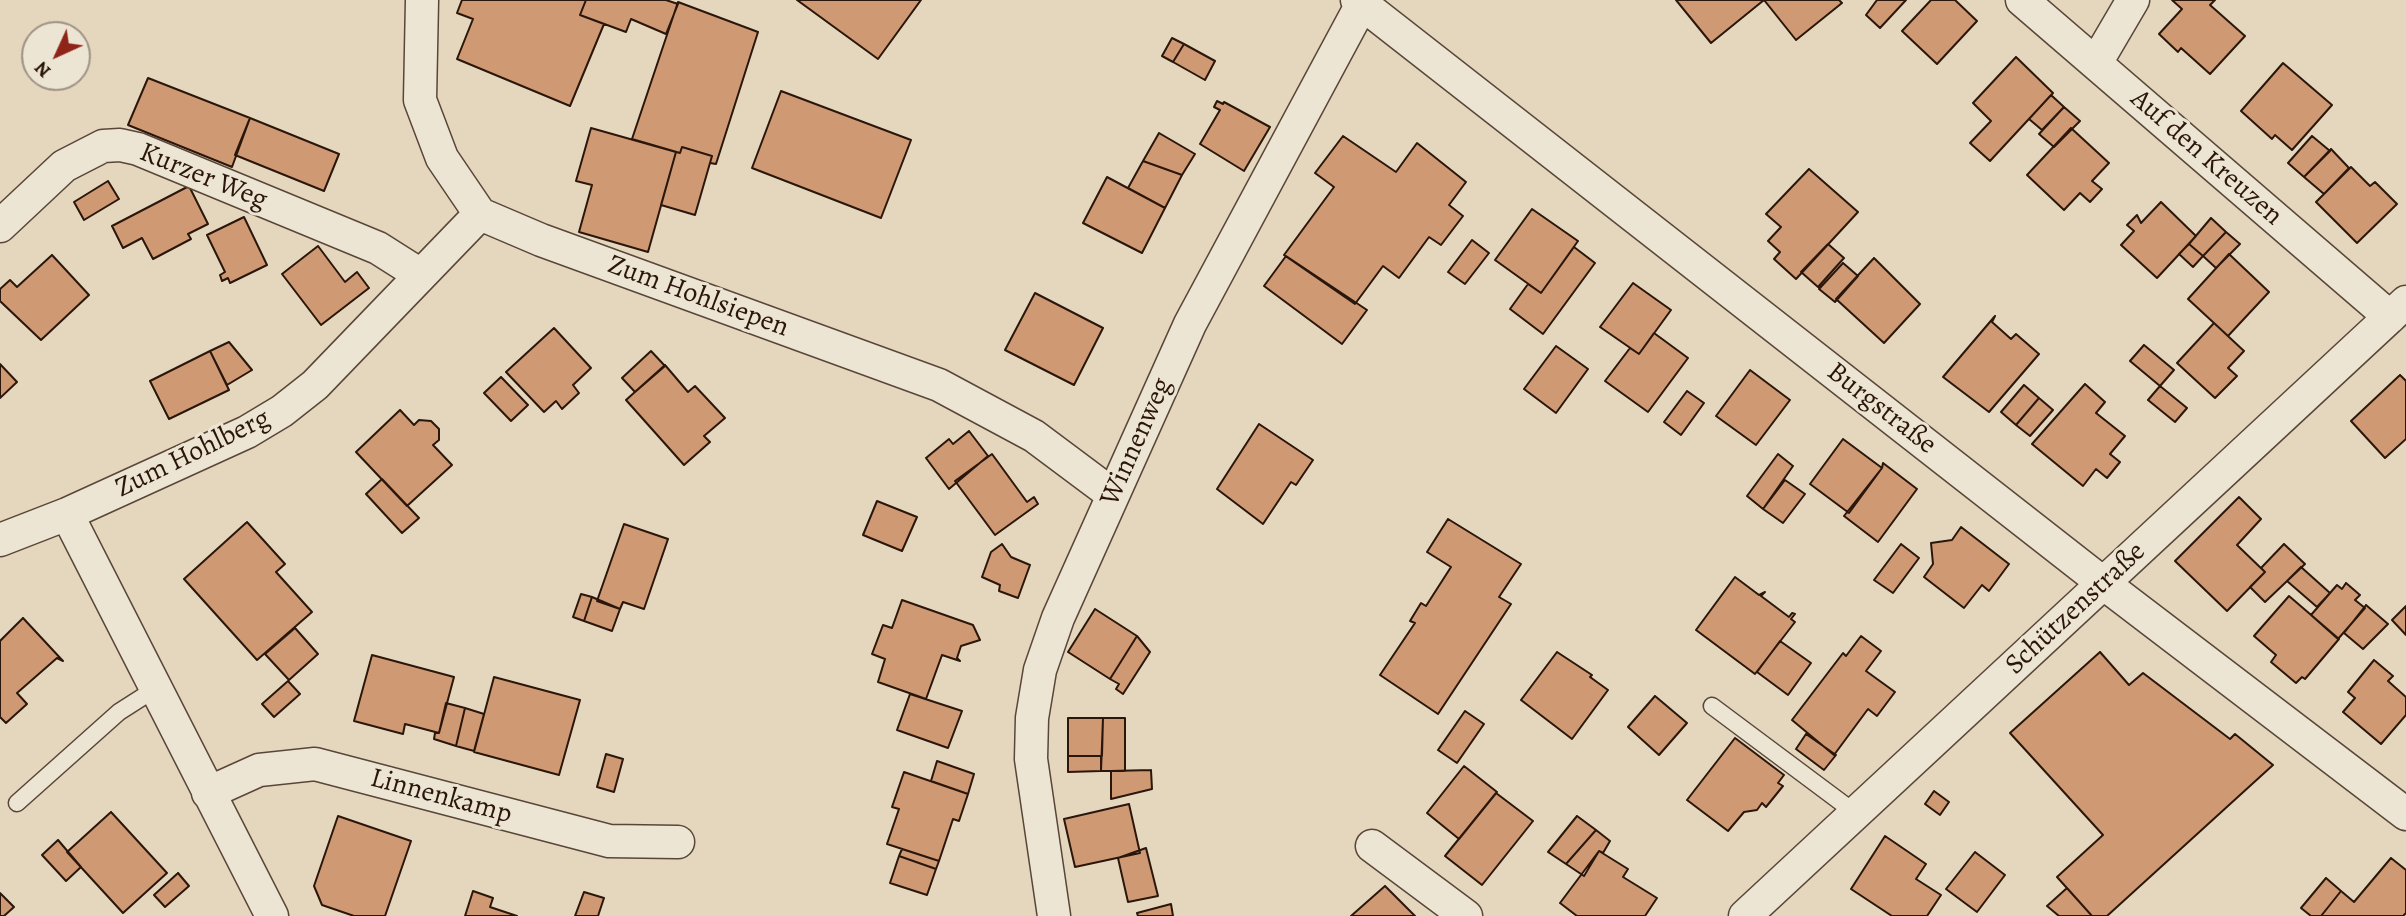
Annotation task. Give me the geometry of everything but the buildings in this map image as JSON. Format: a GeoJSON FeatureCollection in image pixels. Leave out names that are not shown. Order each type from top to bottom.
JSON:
{"type":"FeatureCollection","features":[{"type":"Feature","properties":{"kind":"street"},"geometry":{"type":"LineString","coordinates":[[422,0],[420,100],[442,158],[480,214]]}},
{"type":"Feature","properties":{"kind":"street","name":"Auf den Kreuzen"},"geometry":{"type":"LineString","coordinates":[[2022,0],[2398,310]]}},
{"type":"Feature","properties":{"kind":"street"},"geometry":{"type":"LineString","coordinates":[[2096,63],[2133,0]]}},
{"type":"Feature","properties":{"kind":"street","name":"Winnenweg"},"geometry":{"type":"LineString","coordinates":[[1054,916],[1035,801],[1031,759],[1032,718],[1040,670],[1058,618],[1190,324],[1361,1]]}},
{"type":"Feature","properties":{"kind":"street","name":"Burgstraße"},"geometry":{"type":"LineString","coordinates":[[1361,1],[2103,583],[2406,814]]}},
{"type":"Feature","properties":{"kind":"street","name":"Kurzer Weg"},"geometry":{"type":"LineString","coordinates":[[0,226],[64,166],[103,146],[120,145],[138,149],[378,248],[419,274]]}},
{"type":"Feature","properties":{"kind":"street","name":"Zum Hohlberg"},"geometry":{"type":"LineString","coordinates":[[0,540],[67,513],[247,432],[282,411],[316,385],[419,274],[480,214]]}},
{"type":"Feature","properties":{"kind":"street","name":"Zum Hohlsiepen"},"geometry":{"type":"LineString","coordinates":[[480,214],[541,240],[939,385],[1034,436],[1113,495]]}},
{"type":"Feature","properties":{"kind":"street","name":"Schützenstraße"},"geometry":{"type":"LineString","coordinates":[[1745,916],[2398,310]]}},
{"type":"Feature","properties":{"kind":"street"},"geometry":{"type":"LineString","coordinates":[[67,513],[272,916]]}},
{"type":"Feature","properties":{"kind":"street","name":"Linnenkamp"},"geometry":{"type":"LineString","coordinates":[[208,793],[259,770],[315,764],[609,841],[678,842]]}},
{"type":"Feature","properties":{"kind":"street"},"geometry":{"type":"LineString","coordinates":[[1372,846],[1466,916]]}},
{"type":"Feature","properties":{"kind":"lane"},"geometry":{"type":"LineString","coordinates":[[17,803],[118,712],[155,689]]}},
{"type":"Feature","properties":{"kind":"lane"},"geometry":{"type":"LineString","coordinates":[[1712,706],[1854,812]]}}]}
